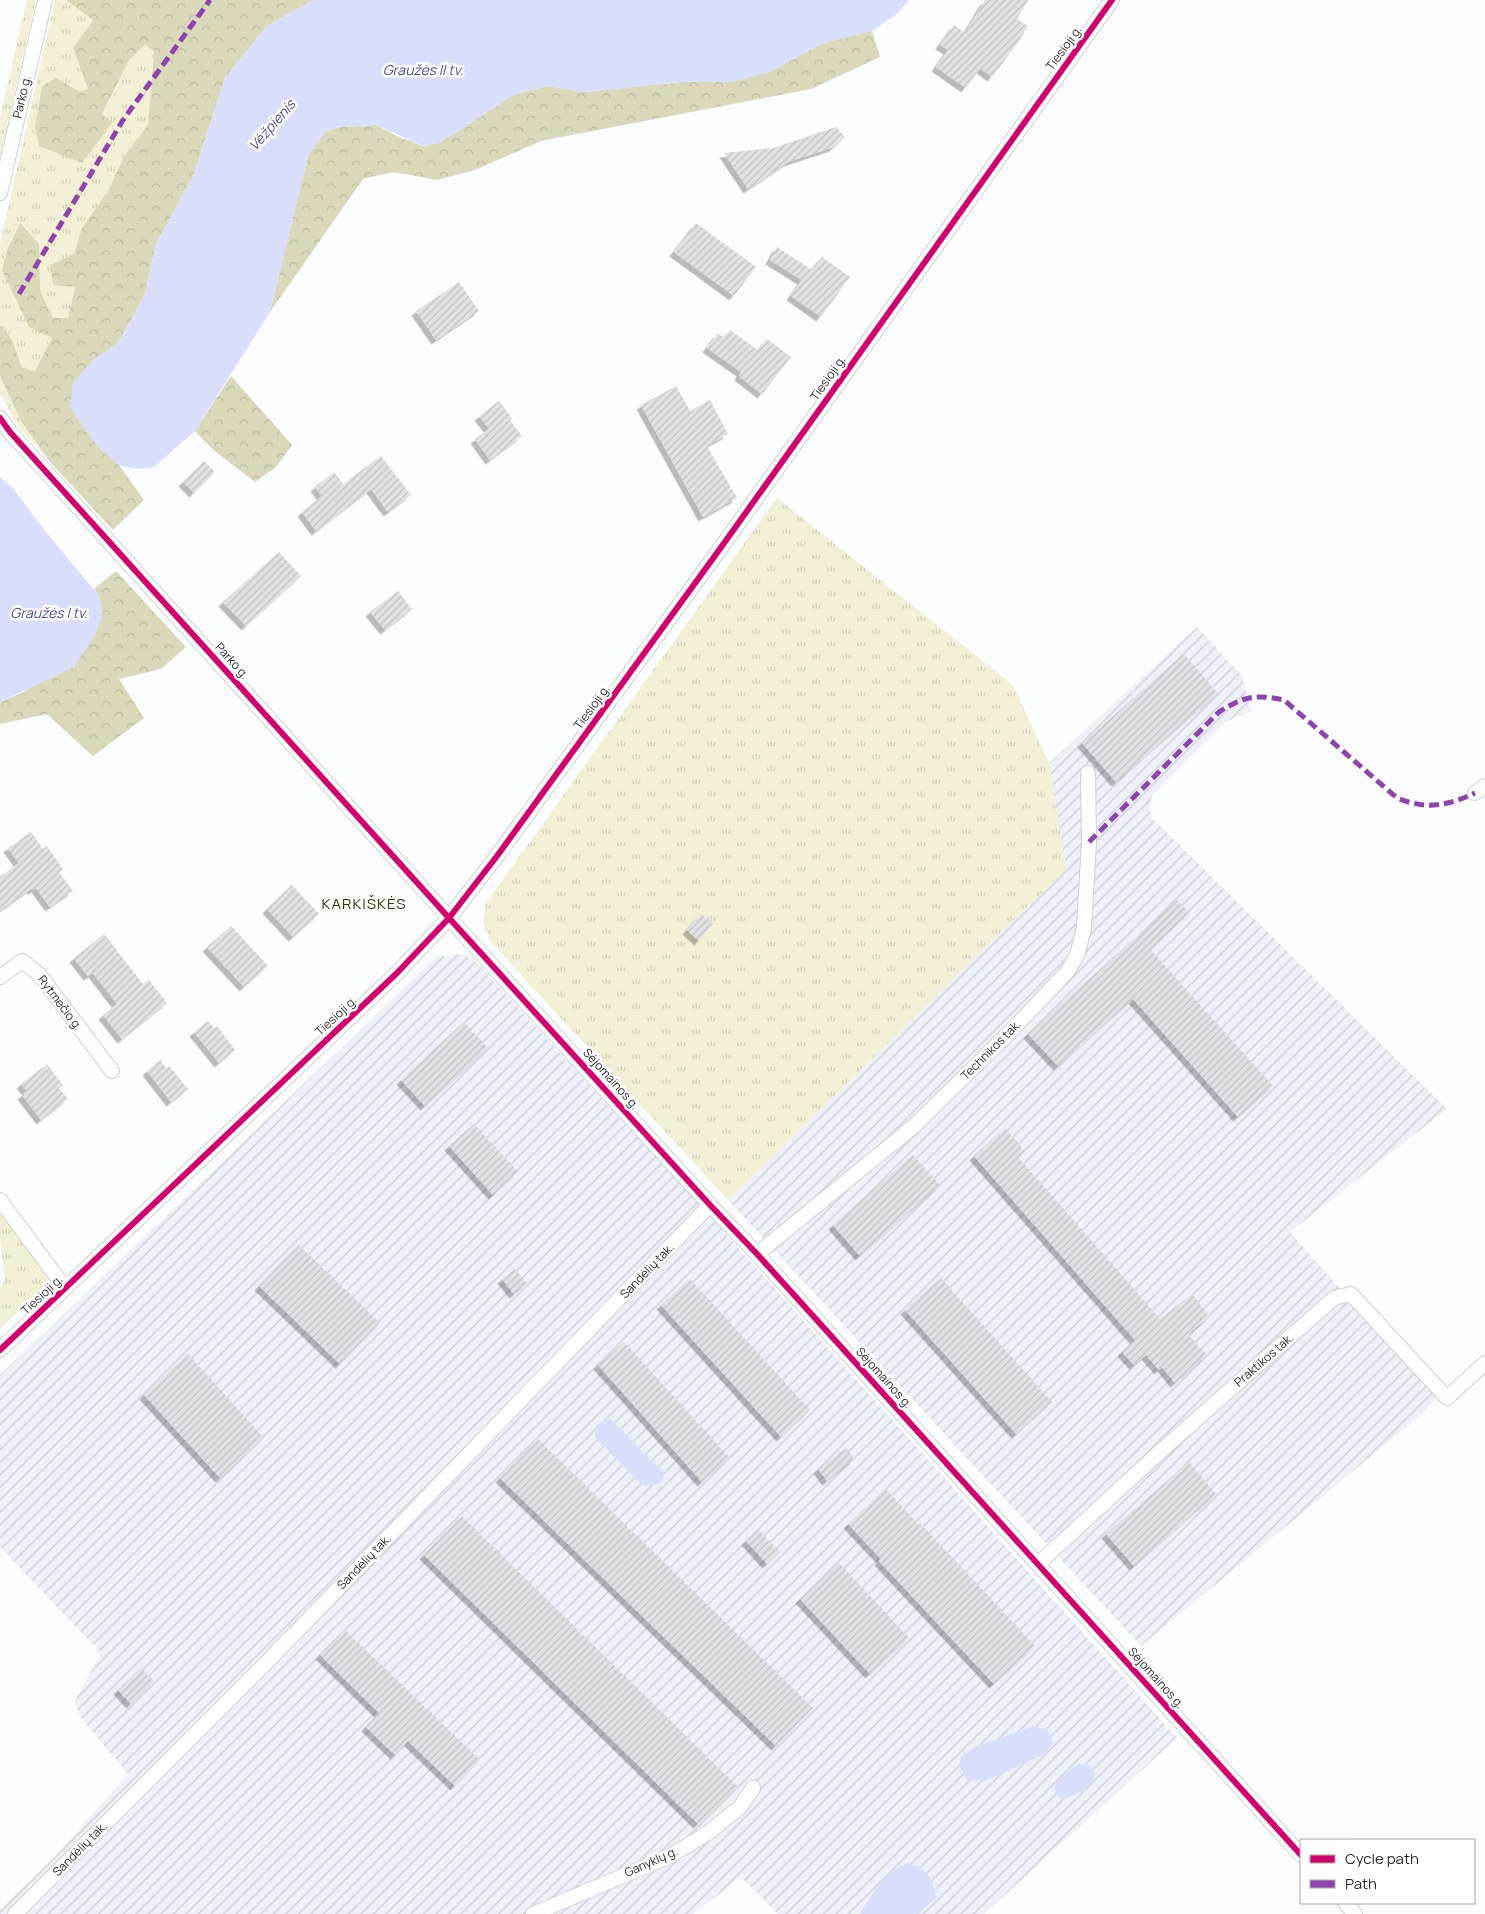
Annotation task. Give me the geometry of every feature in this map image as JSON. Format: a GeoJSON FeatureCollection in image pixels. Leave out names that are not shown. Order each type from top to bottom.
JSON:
{"type":"FeatureCollection","features":[{"type":"Feature","properties":{"kind":"street","name":"Parko g."},"geometry":{"type":"LineString","coordinates":[[0,193],[45,0]]}},
{"type":"Feature","properties":{"kind":"street","name":"Tiesioji g."},"geometry":{"type":"LineString","coordinates":[[0,1350],[397,973],[449,918],[497,856],[722,546],[1112,0]]}},
{"type":"Feature","properties":{"kind":"street","name":"Parko g."},"geometry":{"type":"LineString","coordinates":[[0,418],[10,432],[449,918]]}},
{"type":"Feature","properties":{"kind":"street","name":"Technikos tak."},"geometry":{"type":"LineString","coordinates":[[758,1254],[914,1126],[1010,1032],[1067,972],[1077,955],[1084,928],[1089,842],[1088,773]]}},
{"type":"Feature","properties":{"kind":"street","name":"Sėjomainos g."},"geometry":{"type":"LineString","coordinates":[[449,918],[710,1205],[758,1254],[1300,1854]]}},
{"type":"Feature","properties":{"kind":"street","name":"Rytmečio g."},"geometry":{"type":"LineString","coordinates":[[0,978],[22,961],[39,974],[112,1071]]}},
{"type":"Feature","properties":{"kind":"street"},"geometry":{"type":"LineString","coordinates":[[0,1200],[65,1288]]}},
{"type":"Feature","properties":{"kind":"street","name":"Sandėlių tak."},"geometry":{"type":"LineString","coordinates":[[15,1914],[280,1648],[710,1205]]}},
{"type":"Feature","properties":{"kind":"street","name":"Praktikos tak."},"geometry":{"type":"LineString","coordinates":[[1038,1564],[1163,1449],[1334,1298],[1351,1294],[1447,1398],[1485,1363]]}},
{"type":"Feature","properties":{"kind":"street","name":"Ganyklų g."},"geometry":{"type":"LineString","coordinates":[[533,1914],[670,1856],[708,1833],[740,1807],[754,1788]]}},
{"type":"Feature","properties":{"kind":"street"},"geometry":{"type":"LineString","coordinates":[[1346,1904],[1355,1914]]}},
{"type":"Feature","properties":{"kind":"shaded area"},"geometry":{"type":"Polygon","coordinates":[[[1197,627],[1242,676],[1251,711],[1225,722],[1153,794],[1149,806],[1151,817],[1447,1109],[1290,1232],[1437,1398],[1421,1415],[1141,1646],[728,1200],[1066,869],[1049,763],[1197,627]]]}},
{"type":"Feature","properties":{"kind":"shaded area"},"geometry":{"type":"Polygon","coordinates":[[[464,954],[477,963],[708,1214],[1177,1738],[984,1914],[778,1914],[741,1877],[693,1914],[0,1914],[0,1909],[52,1860],[128,1774],[80,1717],[75,1701],[101,1653],[0,1547],[0,1375],[436,957],[464,954]]]}},
{"type":"Feature","properties":{"kind":"green space"},"geometry":{"type":"Polygon","coordinates":[[[27,0],[36,0],[0,156],[0,118],[27,0]]]}},
{"type":"Feature","properties":{"kind":"green space"},"geometry":{"type":"Polygon","coordinates":[[[55,0],[66,0],[93,20],[73,48],[88,89],[79,91],[56,78],[111,123],[102,114],[129,60],[145,45],[154,51],[148,125],[124,156],[108,191],[82,228],[74,254],[75,287],[68,318],[53,318],[40,290],[39,244],[19,224],[8,248],[2,270],[52,338],[35,371],[22,369],[13,342],[3,326],[0,326],[0,244],[55,0]]]}},
{"type":"Feature","properties":{"kind":"green space"},"geometry":{"type":"Polygon","coordinates":[[[66,0],[313,0],[267,26],[225,78],[193,177],[156,244],[145,294],[119,342],[92,361],[97,446],[119,465],[144,500],[113,530],[50,462],[21,421],[0,376],[0,326],[3,326],[13,342],[22,368],[35,371],[52,338],[29,327],[2,270],[8,248],[20,223],[39,244],[40,290],[53,318],[68,318],[75,287],[53,285],[50,265],[74,254],[82,228],[108,191],[124,156],[148,125],[154,51],[145,45],[129,60],[102,114],[112,123],[82,163],[39,146],[35,126],[42,86],[56,78],[79,91],[88,89],[73,48],[93,20],[66,0]]]}},
{"type":"Feature","properties":{"kind":"green space"},"geometry":{"type":"Polygon","coordinates":[[[872,31],[880,57],[811,89],[541,141],[475,170],[437,180],[393,172],[363,179],[270,312],[308,155],[326,131],[341,127],[376,125],[399,137],[423,146],[438,143],[515,94],[548,86],[583,92],[682,82],[731,82],[769,72],[823,43],[872,31]]]}},
{"type":"Feature","properties":{"kind":"green space"},"geometry":{"type":"Polygon","coordinates":[[[0,376],[21,421],[50,462],[18,426],[0,394],[0,376]]]}},
{"type":"Feature","properties":{"kind":"green space"},"geometry":{"type":"Polygon","coordinates":[[[231,376],[292,445],[276,467],[255,482],[212,449],[195,431],[231,376]]]}},
{"type":"Feature","properties":{"kind":"green space"},"geometry":{"type":"Polygon","coordinates":[[[777,498],[1013,685],[1049,763],[1066,869],[728,1200],[490,941],[483,921],[486,903],[777,498]]]}},
{"type":"Feature","properties":{"kind":"green space"},"geometry":{"type":"Polygon","coordinates":[[[116,571],[186,647],[161,669],[119,679],[144,718],[93,756],[47,714],[0,724],[0,702],[24,692],[99,596],[94,589],[116,571]]]}},
{"type":"Feature","properties":{"kind":"green space"},"geometry":{"type":"Polygon","coordinates":[[[0,1211],[47,1274],[47,1284],[0,1329],[0,1290],[5,1279],[0,1240],[0,1211]]]}},
{"type":"Feature","properties":{"kind":"water","name":"Graužės II tv."},"geometry":{"type":"Polygon","coordinates":[[[313,0],[909,0],[897,14],[872,31],[823,43],[769,72],[731,82],[682,82],[583,92],[548,86],[515,94],[438,143],[423,146],[376,125],[341,127],[326,131],[308,155],[270,312],[195,431],[154,467],[138,469],[119,465],[97,446],[70,407],[73,383],[92,361],[119,342],[145,294],[156,244],[193,177],[225,78],[267,26],[313,0]]]}},
{"type":"Feature","properties":{"kind":"water","name":"Graužės I tv."},"geometry":{"type":"Polygon","coordinates":[[[0,477],[13,488],[41,526],[99,596],[103,613],[96,633],[74,667],[0,702],[0,477]]]}},
{"type":"Feature","properties":{"kind":"water"},"geometry":{"type":"Polygon","coordinates":[[[612,1420],[663,1472],[663,1478],[660,1483],[646,1486],[641,1484],[595,1437],[596,1426],[603,1421],[612,1420]]]}},
{"type":"Feature","properties":{"kind":"water"},"geometry":{"type":"Polygon","coordinates":[[[1034,1726],[1048,1730],[1053,1743],[1045,1754],[985,1781],[967,1780],[959,1765],[962,1755],[975,1747],[1034,1726]]]}},
{"type":"Feature","properties":{"kind":"water"},"geometry":{"type":"Polygon","coordinates":[[[1078,1764],[1090,1765],[1095,1774],[1092,1784],[1077,1794],[1062,1800],[1055,1792],[1055,1782],[1078,1764]]]}},
{"type":"Feature","properties":{"kind":"water"},"geometry":{"type":"Polygon","coordinates":[[[908,1863],[920,1868],[928,1875],[936,1897],[919,1914],[861,1914],[861,1911],[887,1877],[893,1871],[908,1863]]]}},
{"type":"Feature","properties":{"kind":"building"},"geometry":{"type":"Polygon","coordinates":[[[985,0],[1028,0],[1017,19],[1028,26],[992,77],[980,68],[966,88],[936,67],[948,50],[940,45],[954,25],[965,33],[985,0]]]}},
{"type":"Feature","properties":{"kind":"building"},"geometry":{"type":"Polygon","coordinates":[[[836,127],[845,137],[834,147],[788,162],[748,189],[724,153],[773,148],[836,127]]]}},
{"type":"Feature","properties":{"kind":"building"},"geometry":{"type":"Polygon","coordinates":[[[696,223],[756,267],[734,296],[674,252],[696,223]]]}},
{"type":"Feature","properties":{"kind":"building"},"geometry":{"type":"Polygon","coordinates":[[[777,247],[812,270],[822,257],[850,277],[821,317],[791,296],[802,280],[770,260],[777,247]]]}},
{"type":"Feature","properties":{"kind":"building"},"geometry":{"type":"Polygon","coordinates":[[[459,282],[479,311],[436,340],[416,311],[459,282]]]}},
{"type":"Feature","properties":{"kind":"building"},"geometry":{"type":"Polygon","coordinates":[[[730,330],[758,350],[767,339],[791,357],[762,394],[739,376],[741,372],[707,348],[718,333],[724,338],[730,330]]]}},
{"type":"Feature","properties":{"kind":"building"},"geometry":{"type":"Polygon","coordinates":[[[676,386],[690,411],[710,400],[728,434],[707,446],[737,498],[703,517],[641,405],[676,386]]]}},
{"type":"Feature","properties":{"kind":"building"},"geometry":{"type":"Polygon","coordinates":[[[499,401],[512,418],[510,420],[522,436],[490,460],[475,439],[489,429],[479,416],[499,401]]]}},
{"type":"Feature","properties":{"kind":"building"},"geometry":{"type":"Polygon","coordinates":[[[381,456],[411,495],[388,512],[371,489],[316,531],[302,512],[322,496],[315,487],[334,472],[343,484],[381,456]]]}},
{"type":"Feature","properties":{"kind":"building"},"geometry":{"type":"Polygon","coordinates":[[[204,461],[215,472],[194,493],[183,482],[204,461]]]}},
{"type":"Feature","properties":{"kind":"building"},"geometry":{"type":"Polygon","coordinates":[[[279,552],[301,576],[246,626],[223,602],[279,552]]]}},
{"type":"Feature","properties":{"kind":"building"},"geometry":{"type":"Polygon","coordinates":[[[398,591],[412,609],[385,630],[370,612],[398,591]]]}},
{"type":"Feature","properties":{"kind":"building"},"geometry":{"type":"Polygon","coordinates":[[[1184,654],[1218,693],[1116,782],[1082,743],[1184,654]]]}},
{"type":"Feature","properties":{"kind":"building"},"geometry":{"type":"Polygon","coordinates":[[[31,832],[43,849],[47,846],[63,869],[59,872],[73,891],[50,907],[36,888],[31,889],[0,911],[0,877],[19,863],[8,848],[31,832]]]}},
{"type":"Feature","properties":{"kind":"building"},"geometry":{"type":"Polygon","coordinates":[[[292,885],[319,914],[293,937],[267,909],[292,885]]]}},
{"type":"Feature","properties":{"kind":"building"},"geometry":{"type":"Polygon","coordinates":[[[1177,900],[1189,913],[1150,949],[1273,1086],[1238,1117],[1133,999],[1058,1066],[1028,1034],[1177,900]]]}},
{"type":"Feature","properties":{"kind":"building"},"geometry":{"type":"Polygon","coordinates":[[[701,914],[713,924],[699,941],[687,930],[701,914]]]}},
{"type":"Feature","properties":{"kind":"building"},"geometry":{"type":"Polygon","coordinates":[[[231,926],[268,966],[244,987],[207,947],[231,926]]]}},
{"type":"Feature","properties":{"kind":"building"},"geometry":{"type":"Polygon","coordinates":[[[104,934],[143,984],[149,980],[167,1003],[122,1039],[103,1015],[117,1004],[93,973],[88,976],[74,958],[104,934]]]}},
{"type":"Feature","properties":{"kind":"building"},"geometry":{"type":"Polygon","coordinates":[[[208,1021],[214,1028],[217,1026],[235,1050],[219,1063],[194,1032],[208,1021]]]}},
{"type":"Feature","properties":{"kind":"building"},"geometry":{"type":"Polygon","coordinates":[[[464,1022],[488,1048],[425,1106],[401,1080],[464,1022]]]}},
{"type":"Feature","properties":{"kind":"building"},"geometry":{"type":"Polygon","coordinates":[[[160,1060],[166,1068],[169,1066],[188,1089],[171,1102],[147,1071],[160,1060]]]}},
{"type":"Feature","properties":{"kind":"building"},"geometry":{"type":"Polygon","coordinates":[[[47,1064],[63,1085],[59,1088],[68,1099],[41,1120],[22,1095],[27,1091],[21,1084],[47,1064]]]}},
{"type":"Feature","properties":{"kind":"building"},"geometry":{"type":"Polygon","coordinates":[[[474,1124],[518,1172],[493,1195],[449,1146],[474,1124]]]}},
{"type":"Feature","properties":{"kind":"building"},"geometry":{"type":"Polygon","coordinates":[[[1005,1128],[1025,1151],[1018,1157],[1160,1319],[1192,1294],[1210,1317],[1188,1334],[1207,1355],[1175,1383],[1162,1367],[1159,1370],[1146,1355],[1134,1365],[1122,1352],[1135,1340],[974,1156],[1005,1128]]]}},
{"type":"Feature","properties":{"kind":"building"},"geometry":{"type":"Polygon","coordinates":[[[913,1155],[940,1185],[860,1256],[833,1225],[913,1155]]]}},
{"type":"Feature","properties":{"kind":"building"},"geometry":{"type":"Polygon","coordinates":[[[299,1245],[380,1323],[340,1364],[259,1286],[299,1245]]]}},
{"type":"Feature","properties":{"kind":"building"},"geometry":{"type":"Polygon","coordinates":[[[515,1269],[527,1283],[514,1294],[502,1279],[515,1269]]]}},
{"type":"Feature","properties":{"kind":"building"},"geometry":{"type":"Polygon","coordinates":[[[941,1278],[1052,1402],[1016,1434],[905,1310],[941,1278]]]}},
{"type":"Feature","properties":{"kind":"building"},"geometry":{"type":"Polygon","coordinates":[[[690,1279],[810,1410],[781,1437],[661,1305],[690,1279]]]}},
{"type":"Feature","properties":{"kind":"building"},"geometry":{"type":"Polygon","coordinates":[[[624,1342],[729,1457],[702,1482],[598,1365],[624,1342]]]}},
{"type":"Feature","properties":{"kind":"building"},"geometry":{"type":"Polygon","coordinates":[[[188,1354],[264,1438],[220,1478],[144,1395],[188,1354]]]}},
{"type":"Feature","properties":{"kind":"building"},"geometry":{"type":"Polygon","coordinates":[[[538,1439],[813,1708],[776,1746],[500,1478],[538,1439]]]}},
{"type":"Feature","properties":{"kind":"building"},"geometry":{"type":"Polygon","coordinates":[[[846,1448],[854,1459],[827,1481],[818,1469],[846,1448]]]}},
{"type":"Feature","properties":{"kind":"building"},"geometry":{"type":"Polygon","coordinates":[[[1189,1462],[1216,1494],[1134,1566],[1106,1534],[1189,1462]]]}},
{"type":"Feature","properties":{"kind":"building"},"geometry":{"type":"Polygon","coordinates":[[[886,1489],[1035,1646],[994,1684],[879,1561],[881,1559],[848,1524],[886,1489]]]}},
{"type":"Feature","properties":{"kind":"building"},"geometry":{"type":"Polygon","coordinates":[[[462,1516],[737,1786],[698,1824],[424,1555],[462,1516]]]}},
{"type":"Feature","properties":{"kind":"building"},"geometry":{"type":"Polygon","coordinates":[[[759,1530],[780,1552],[767,1564],[746,1541],[759,1530]]]}},
{"type":"Feature","properties":{"kind":"building"},"geometry":{"type":"Polygon","coordinates":[[[839,1563],[909,1638],[870,1674],[800,1599],[839,1563]]]}},
{"type":"Feature","properties":{"kind":"building"},"geometry":{"type":"Polygon","coordinates":[[[345,1630],[480,1760],[455,1786],[408,1741],[395,1755],[366,1727],[379,1713],[320,1655],[345,1630]]]}},
{"type":"Feature","properties":{"kind":"building"},"geometry":{"type":"Polygon","coordinates":[[[141,1668],[154,1681],[131,1704],[118,1690],[141,1668]]]}},
{"type":"Feature","properties":{"kind":"marked path"},"geometry":{"type":"LineString","coordinates":[[19,294],[123,120],[210,0]]}},
{"type":"Feature","properties":{"kind":"marked path"},"geometry":{"type":"LineString","coordinates":[[1089,842],[1219,712],[1243,700],[1257,697],[1284,700],[1397,798],[1418,804],[1436,805],[1455,801],[1475,793]]}},
{"type":"Feature","properties":{"kind":"cycle path"},"geometry":{"type":"LineString","coordinates":[[0,1350],[397,973],[449,918],[497,856],[722,546],[1112,0]]}},
{"type":"Feature","properties":{"kind":"cycle path"},"geometry":{"type":"LineString","coordinates":[[0,418],[10,432],[449,918],[710,1205],[757,1254],[1300,1854]]}},
{"type":"Feature","properties":{"kind":"district","name":"KARKIŠKĖS"},"geometry":{"type":"Point","coordinates":[364,904]}},
{"type":"Feature","properties":{"kind":"water label","name":"Vėžpienis"},"geometry":{"type":"Point","coordinates":[272,125]}}]}
